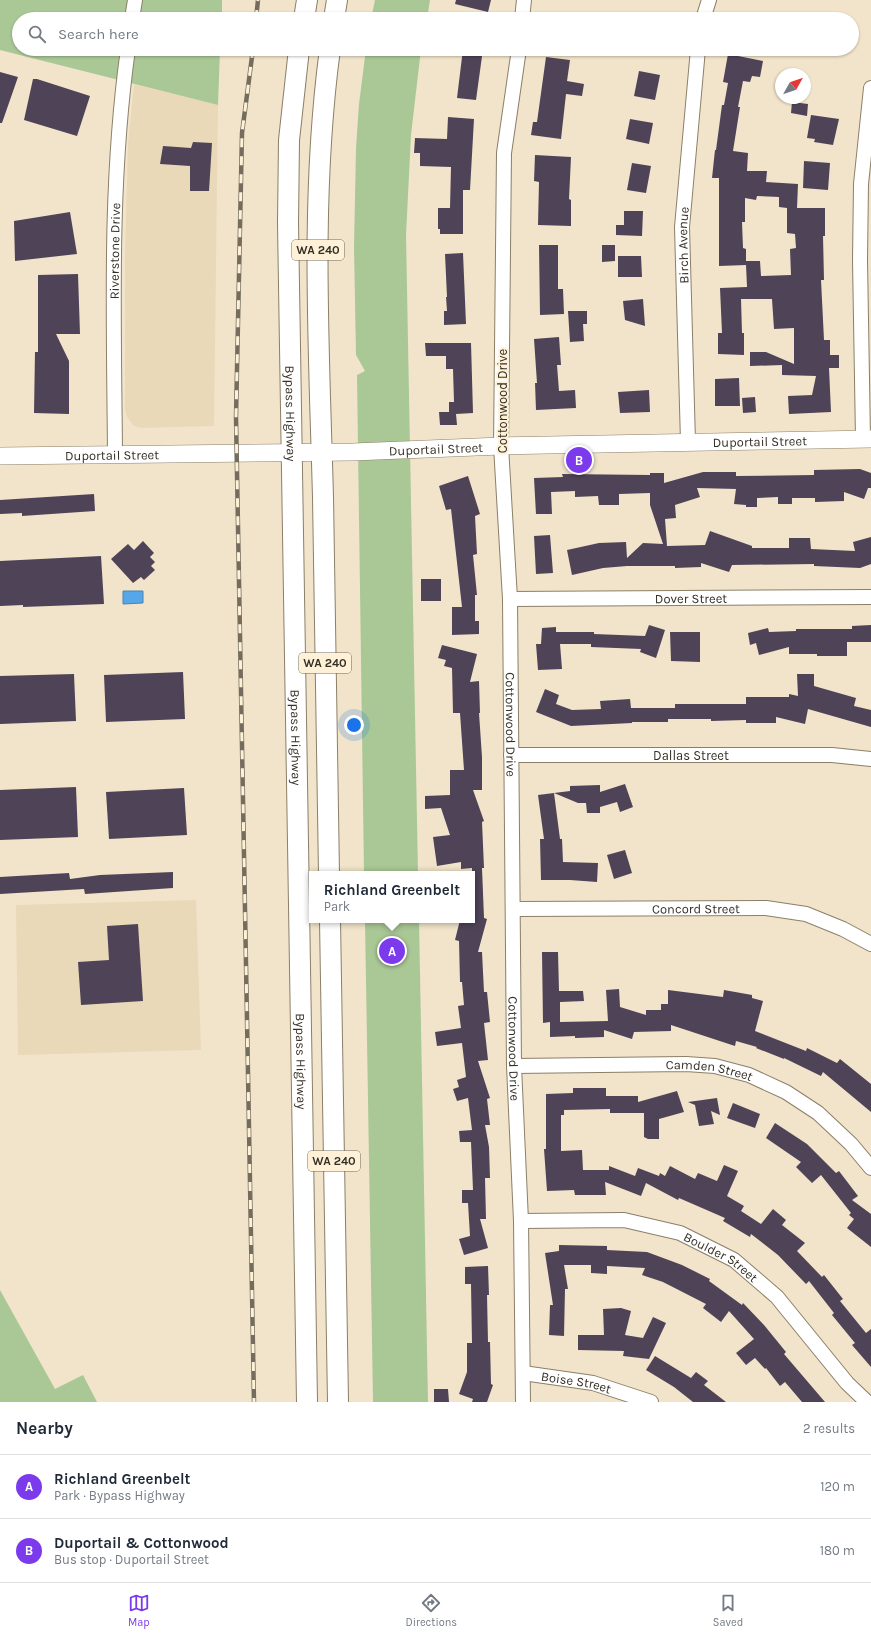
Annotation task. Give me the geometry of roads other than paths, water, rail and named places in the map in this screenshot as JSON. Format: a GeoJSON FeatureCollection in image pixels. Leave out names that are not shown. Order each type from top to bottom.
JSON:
{"type":"FeatureCollection","features":[{"type":"Feature","properties":{"kind":"highway"},"geometry":{"type":"LineString","coordinates":[[305,12],[307,0]]}},
{"type":"Feature","properties":{"kind":"highway"},"geometry":{"type":"LineString","coordinates":[[335,12],[337,0]]}},
{"type":"Feature","properties":{"kind":"highway","name":"Bypass Highway"},"geometry":{"type":"LineString","coordinates":[[298,56],[289,147],[288,224],[307,1402]]}},
{"type":"Feature","properties":{"kind":"highway","name":"WA 240"},"geometry":{"type":"LineString","coordinates":[[329,56],[320,142],[318,203],[329,871]]}},
{"type":"Feature","properties":{"kind":"highway","name":"WA 240"},"geometry":{"type":"LineString","coordinates":[[330,923],[338,1402]]}},
{"type":"Feature","properties":{"kind":"main road","name":"Duportail Street"},"geometry":{"type":"LineString","coordinates":[[0,456],[353,452],[501,446],[867,439]]}},
{"type":"Feature","properties":{"kind":"street"},"geometry":{"type":"LineString","coordinates":[[133,12],[135,0]]}},
{"type":"Feature","properties":{"kind":"street"},"geometry":{"type":"LineString","coordinates":[[523,12],[524,0]]}},
{"type":"Feature","properties":{"kind":"street"},"geometry":{"type":"LineString","coordinates":[[705,12],[708,0]]}},
{"type":"Feature","properties":{"kind":"street","name":"Riverstone Drive"},"geometry":{"type":"LineString","coordinates":[[116,454],[114,217],[120,118],[127,56]]}},
{"type":"Feature","properties":{"kind":"street","name":"Cottonwood Drive"},"geometry":{"type":"LineString","coordinates":[[518,56],[504,153],[501,446],[510,599],[514,909],[514,1066],[521,1221],[523,1402]]}},
{"type":"Feature","properties":{"kind":"street","name":"Birch Avenue"},"geometry":{"type":"LineString","coordinates":[[688,442],[682,227],[697,56]]}},
{"type":"Feature","properties":{"kind":"street"},"geometry":{"type":"LineString","coordinates":[[867,439],[860,260],[861,184],[871,88]]}},
{"type":"Feature","properties":{"kind":"street","name":"Dover Street"},"geometry":{"type":"LineString","coordinates":[[510,599],[871,597]]}},
{"type":"Feature","properties":{"kind":"street","name":"Dallas Street"},"geometry":{"type":"LineString","coordinates":[[511,755],[832,755],[871,759]]}},
{"type":"Feature","properties":{"kind":"street","name":"Concord Street"},"geometry":{"type":"LineString","coordinates":[[514,909],[766,908],[806,914],[843,928],[871,944]]}},
{"type":"Feature","properties":{"kind":"street","name":"Camden Street"},"geometry":{"type":"LineString","coordinates":[[514,1066],[686,1064],[715,1066],[749,1075],[786,1092],[818,1113],[851,1144],[871,1168]]}},
{"type":"Feature","properties":{"kind":"street","name":"Boulder Street"},"geometry":{"type":"LineString","coordinates":[[521,1221],[624,1220],[680,1233],[734,1260],[777,1297],[847,1383],[866,1402]]}},
{"type":"Feature","properties":{"kind":"street","name":"Boise Street"},"geometry":{"type":"LineString","coordinates":[[523,1373],[593,1383],[651,1402]]}},
{"type":"Feature","properties":{"kind":"water"},"geometry":{"type":"Polygon","coordinates":[[[123,591],[143,591],[143,603],[123,604],[123,591]]]}},
{"type":"Feature","properties":{"kind":"railway"},"geometry":{"type":"LineString","coordinates":[[257,12],[258,0]]}},
{"type":"Feature","properties":{"kind":"railway"},"geometry":{"type":"LineString","coordinates":[[252,56],[242,133],[236,417],[254,1402]]}},
{"type":"Feature","properties":{"kind":"place","name":"Duportail & Cottonwood"},"geometry":{"type":"Point","coordinates":[579,460]}},
{"type":"Feature","properties":{"kind":"place","name":"Richland Greenbelt"},"geometry":{"type":"Point","coordinates":[392,951]}}]}
